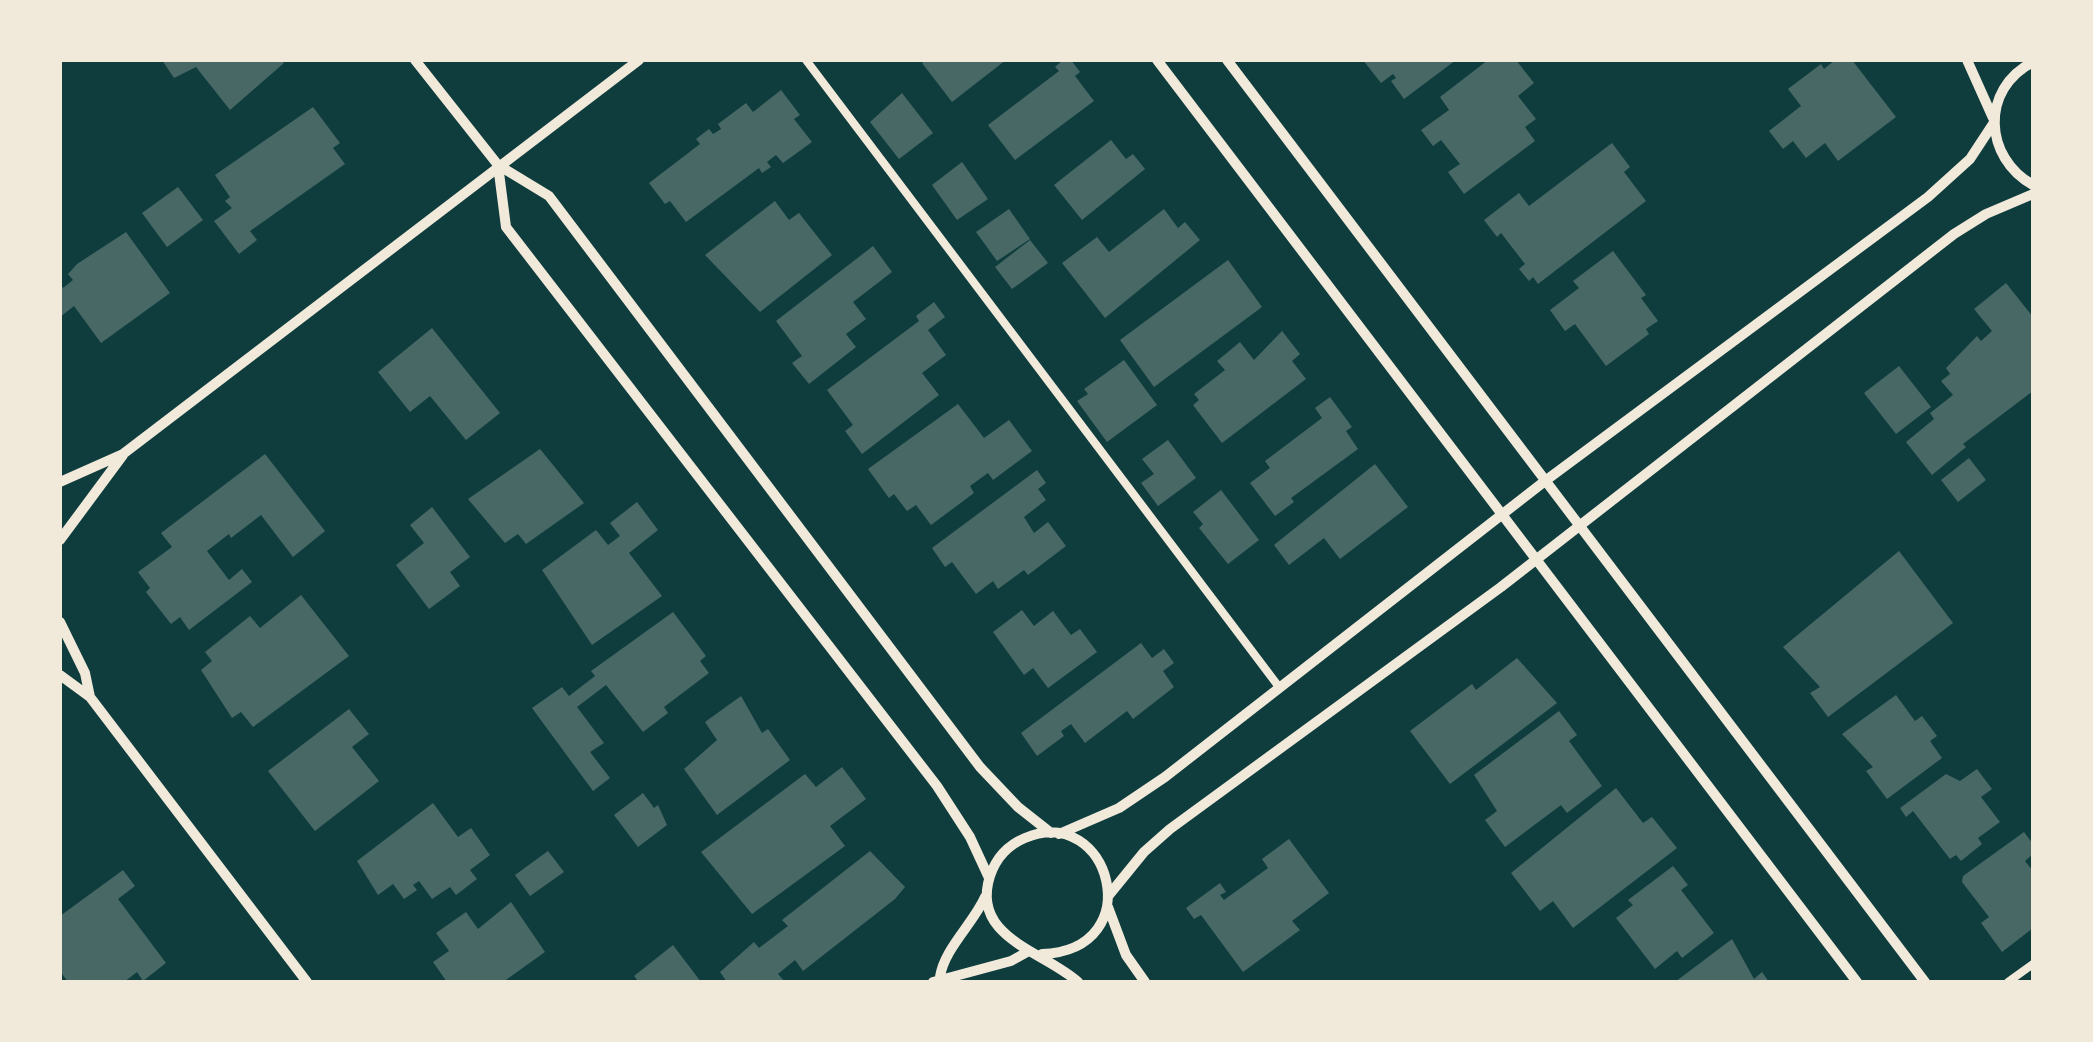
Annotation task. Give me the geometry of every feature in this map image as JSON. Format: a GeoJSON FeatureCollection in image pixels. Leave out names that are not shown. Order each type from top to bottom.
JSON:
{"type":"FeatureCollection","features":[{"type":"Feature","properties":{"kind":"street"},"geometry":{"type":"LineString","coordinates":[[415,60],[498,165],[549,196],[980,767],[1055,833],[1090,849],[1101,862],[1120,941],[1145,982]]}},
{"type":"Feature","properties":{"kind":"street"},"geometry":{"type":"LineString","coordinates":[[60,482],[123,454],[639,60]]}},
{"type":"Feature","properties":{"kind":"street"},"geometry":{"type":"LineString","coordinates":[[1157,60],[1857,982]]}},
{"type":"Feature","properties":{"kind":"street"},"geometry":{"type":"LineString","coordinates":[[1227,60],[1925,982]]}},
{"type":"Feature","properties":{"kind":"street"},"geometry":{"type":"LineString","coordinates":[[1967,60],[1994,122],[2000,153],[2008,165],[2033,185]]}},
{"type":"Feature","properties":{"kind":"street"},"geometry":{"type":"LineString","coordinates":[[1029,951],[958,978],[937,979],[942,960],[969,930],[987,893],[989,878],[1005,850],[1034,834],[1055,833],[1134,799],[1545,482],[1928,197],[1970,159],[1994,122],[2006,84],[2033,62]]}},
{"type":"Feature","properties":{"kind":"street"},"geometry":{"type":"LineString","coordinates":[[498,165],[506,227],[937,786],[970,837],[989,878]]}},
{"type":"Feature","properties":{"kind":"street"},"geometry":{"type":"LineString","coordinates":[[987,893],[994,922],[1015,944],[1029,951],[1060,954],[1090,938],[1109,902],[1144,852],[1170,829],[1536,559],[1954,234],[1986,214],[2033,194]]}},
{"type":"Feature","properties":{"kind":"street"},"geometry":{"type":"LineString","coordinates":[[60,540],[123,454]]}},
{"type":"Feature","properties":{"kind":"street"},"geometry":{"type":"LineString","coordinates":[[60,622],[85,673],[90,696]]}},
{"type":"Feature","properties":{"kind":"street"},"geometry":{"type":"LineString","coordinates":[[60,675],[90,696],[307,982]]}},
{"type":"Feature","properties":{"kind":"street"},"geometry":{"type":"LineString","coordinates":[[1042,954],[1078,982]]}},
{"type":"Feature","properties":{"kind":"lane"},"geometry":{"type":"LineString","coordinates":[[806,60],[1279,687]]}},
{"type":"Feature","properties":{"kind":"lane"},"geometry":{"type":"LineString","coordinates":[[2008,982],[2033,964]]}},
{"type":"Feature","properties":{"kind":"building"},"geometry":{"type":"Polygon","coordinates":[[[162,60],[284,63],[230,110],[196,67],[174,78],[162,60]]]}},
{"type":"Feature","properties":{"kind":"building"},"geometry":{"type":"Polygon","coordinates":[[[1006,60],[952,102],[922,63],[1006,60]]]}},
{"type":"Feature","properties":{"kind":"building"},"geometry":{"type":"Polygon","coordinates":[[[1063,60],[1071,60],[1080,72],[1075,76],[1094,101],[1015,160],[988,125],[1059,71],[1055,67],[1063,60]]]}},
{"type":"Feature","properties":{"kind":"building"},"geometry":{"type":"Polygon","coordinates":[[[1363,60],[1456,60],[1404,99],[1391,81],[1396,78],[1393,74],[1381,83],[1363,60]]]}},
{"type":"Feature","properties":{"kind":"building"},"geometry":{"type":"Polygon","coordinates":[[[1488,60],[1516,60],[1534,83],[1518,96],[1536,119],[1525,127],[1535,141],[1464,194],[1448,172],[1460,164],[1441,140],[1433,146],[1421,130],[1449,110],[1440,97],[1488,60]]]}},
{"type":"Feature","properties":{"kind":"building"},"geometry":{"type":"Polygon","coordinates":[[[1835,60],[1852,60],[1896,117],[1838,161],[1825,143],[1806,158],[1793,141],[1783,149],[1769,131],[1801,106],[1788,89],[1821,64],[1824,69],[1835,60]]]}},
{"type":"Feature","properties":{"kind":"building"},"geometry":{"type":"Polygon","coordinates":[[[781,90],[800,115],[794,119],[812,142],[783,163],[776,155],[767,162],[771,167],[762,173],[759,168],[686,222],[670,201],[665,204],[649,183],[700,144],[696,139],[709,129],[713,134],[721,129],[718,124],[746,103],[753,112],[781,90]]]}},
{"type":"Feature","properties":{"kind":"building"},"geometry":{"type":"Polygon","coordinates":[[[902,93],[933,133],[899,159],[870,122],[902,93]]]}},
{"type":"Feature","properties":{"kind":"building"},"geometry":{"type":"Polygon","coordinates":[[[313,107],[340,143],[333,148],[345,164],[250,231],[257,240],[239,254],[214,221],[232,208],[225,201],[230,197],[215,175],[313,107]]]}},
{"type":"Feature","properties":{"kind":"building"},"geometry":{"type":"Polygon","coordinates":[[[1111,140],[1126,159],[1133,154],[1145,169],[1082,220],[1054,185],[1111,140]]]}},
{"type":"Feature","properties":{"kind":"building"},"geometry":{"type":"Polygon","coordinates":[[[1612,143],[1630,167],[1624,172],[1646,201],[1538,284],[1533,277],[1529,281],[1519,269],[1525,264],[1501,233],[1497,237],[1484,220],[1519,193],[1529,206],[1612,143]]]}},
{"type":"Feature","properties":{"kind":"building"},"geometry":{"type":"Polygon","coordinates":[[[962,162],[988,199],[957,220],[932,185],[962,162]]]}},
{"type":"Feature","properties":{"kind":"building"},"geometry":{"type":"Polygon","coordinates":[[[178,187],[203,220],[167,247],[142,213],[178,187]]]}},
{"type":"Feature","properties":{"kind":"building"},"geometry":{"type":"Polygon","coordinates":[[[775,201],[789,220],[799,213],[832,255],[760,312],[705,255],[775,201]]]}},
{"type":"Feature","properties":{"kind":"building"},"geometry":{"type":"Polygon","coordinates":[[[1009,209],[1030,239],[997,261],[976,232],[1009,209]]]}},
{"type":"Feature","properties":{"kind":"building"},"geometry":{"type":"Polygon","coordinates":[[[1164,209],[1178,228],[1185,222],[1200,240],[1105,318],[1062,263],[1097,237],[1109,252],[1164,209]]]}},
{"type":"Feature","properties":{"kind":"building"},"geometry":{"type":"Polygon","coordinates":[[[126,232],[170,293],[101,343],[74,306],[60,317],[60,283],[63,288],[73,280],[68,274],[77,264],[126,232]]]}},
{"type":"Feature","properties":{"kind":"building"},"geometry":{"type":"Polygon","coordinates":[[[1030,240],[1048,263],[1012,289],[995,267],[1030,240]]]}},
{"type":"Feature","properties":{"kind":"building"},"geometry":{"type":"Polygon","coordinates":[[[873,246],[892,272],[853,302],[866,319],[846,334],[856,347],[809,384],[792,363],[802,356],[776,321],[873,246]]]}},
{"type":"Feature","properties":{"kind":"building"},"geometry":{"type":"Polygon","coordinates":[[[1613,251],[1646,295],[1641,298],[1658,321],[1646,329],[1649,334],[1606,366],[1575,324],[1565,331],[1550,310],[1579,288],[1573,281],[1613,251]]]}},
{"type":"Feature","properties":{"kind":"building"},"geometry":{"type":"Polygon","coordinates":[[[1228,260],[1262,307],[1154,387],[1120,340],[1228,260]]]}},
{"type":"Feature","properties":{"kind":"building"},"geometry":{"type":"Polygon","coordinates":[[[2006,283],[2033,317],[2033,391],[1963,444],[1966,447],[1932,475],[1906,442],[1934,419],[1930,413],[1953,395],[1941,381],[1950,374],[1946,368],[1977,336],[1981,341],[1992,331],[1974,309],[2006,283]]]}},
{"type":"Feature","properties":{"kind":"building"},"geometry":{"type":"Polygon","coordinates":[[[934,302],[945,317],[928,330],[946,355],[922,373],[939,395],[862,454],[845,431],[853,425],[827,390],[919,321],[916,316],[934,302]]]}},
{"type":"Feature","properties":{"kind":"building"},"geometry":{"type":"Polygon","coordinates":[[[432,328],[500,413],[466,440],[430,396],[410,412],[378,372],[432,328]]]}},
{"type":"Feature","properties":{"kind":"building"},"geometry":{"type":"Polygon","coordinates":[[[1282,331],[1300,354],[1292,361],[1306,379],[1222,443],[1193,405],[1199,400],[1194,394],[1225,370],[1217,361],[1240,342],[1254,360],[1282,331]]]}},
{"type":"Feature","properties":{"kind":"building"},"geometry":{"type":"Polygon","coordinates":[[[1124,360],[1157,405],[1107,442],[1077,401],[1088,394],[1084,389],[1124,360]]]}},
{"type":"Feature","properties":{"kind":"building"},"geometry":{"type":"Polygon","coordinates":[[[1899,366],[1931,407],[1896,434],[1864,393],[1899,366]]]}},
{"type":"Feature","properties":{"kind":"building"},"geometry":{"type":"Polygon","coordinates":[[[1330,397],[1352,427],[1346,431],[1358,449],[1291,498],[1294,502],[1275,516],[1250,483],[1270,468],[1265,461],[1322,418],[1315,408],[1330,397]]]}},
{"type":"Feature","properties":{"kind":"building"},"geometry":{"type":"Polygon","coordinates":[[[958,404],[984,438],[1009,420],[1032,451],[993,480],[988,473],[970,486],[974,493],[931,525],[916,505],[907,511],[894,494],[889,498],[868,469],[958,404]]]}},
{"type":"Feature","properties":{"kind":"building"},"geometry":{"type":"Polygon","coordinates":[[[1168,440],[1196,478],[1158,506],[1141,483],[1154,474],[1142,459],[1168,440]]]}},
{"type":"Feature","properties":{"kind":"building"},"geometry":{"type":"Polygon","coordinates":[[[540,449],[584,503],[526,544],[518,534],[505,543],[468,499],[540,449]]]}},
{"type":"Feature","properties":{"kind":"building"},"geometry":{"type":"Polygon","coordinates":[[[265,454],[325,531],[293,557],[261,515],[231,538],[229,534],[207,551],[229,580],[242,569],[252,582],[189,630],[180,617],[171,624],[146,592],[150,588],[138,572],[172,547],[161,533],[265,454]]]}},
{"type":"Feature","properties":{"kind":"building"},"geometry":{"type":"Polygon","coordinates":[[[1969,458],[1986,480],[1958,502],[1941,480],[1969,458]]]}},
{"type":"Feature","properties":{"kind":"building"},"geometry":{"type":"Polygon","coordinates":[[[1375,464],[1408,507],[1340,559],[1324,538],[1289,565],[1274,545],[1375,464]]]}},
{"type":"Feature","properties":{"kind":"building"},"geometry":{"type":"Polygon","coordinates":[[[1037,470],[1046,483],[1038,489],[1046,500],[1024,517],[1034,533],[1048,522],[1066,546],[1028,575],[1024,570],[998,589],[993,581],[976,594],[952,562],[945,567],[932,548],[1037,470]]]}},
{"type":"Feature","properties":{"kind":"building"},"geometry":{"type":"Polygon","coordinates":[[[1221,490],[1259,540],[1228,564],[1199,528],[1203,524],[1193,512],[1221,490]]]}},
{"type":"Feature","properties":{"kind":"building"},"geometry":{"type":"Polygon","coordinates":[[[637,502],[658,530],[629,553],[662,596],[592,645],[542,570],[596,530],[608,545],[620,536],[610,523],[637,502]]]}},
{"type":"Feature","properties":{"kind":"building"},"geometry":{"type":"Polygon","coordinates":[[[432,507],[470,557],[450,572],[460,586],[429,609],[396,565],[424,543],[410,525],[432,507]]]}},
{"type":"Feature","properties":{"kind":"building"},"geometry":{"type":"Polygon","coordinates":[[[1899,551],[1953,623],[1828,717],[1810,693],[1820,687],[1783,647],[1899,551]]]}},
{"type":"Feature","properties":{"kind":"building"},"geometry":{"type":"Polygon","coordinates":[[[301,595],[349,656],[253,727],[241,712],[232,718],[201,670],[212,661],[205,652],[250,616],[260,628],[301,595]]]}},
{"type":"Feature","properties":{"kind":"building"},"geometry":{"type":"Polygon","coordinates":[[[1022,610],[1034,626],[1053,611],[1071,635],[1080,629],[1097,652],[1048,688],[1033,668],[1024,675],[993,632],[1022,610]]]}},
{"type":"Feature","properties":{"kind":"building"},"geometry":{"type":"Polygon","coordinates":[[[673,612],[706,656],[700,661],[709,673],[664,707],[668,713],[643,732],[606,685],[577,707],[604,743],[590,752],[610,778],[593,791],[532,708],[562,687],[569,696],[595,676],[591,671],[673,612]]]}},
{"type":"Feature","properties":{"kind":"building"},"geometry":{"type":"Polygon","coordinates":[[[1141,643],[1152,658],[1164,649],[1174,663],[1163,671],[1174,687],[1133,719],[1127,711],[1085,743],[1071,724],[1061,731],[1064,736],[1037,756],[1021,733],[1141,643]]]}},
{"type":"Feature","properties":{"kind":"building"},"geometry":{"type":"Polygon","coordinates":[[[1517,658],[1557,703],[1450,784],[1410,731],[1472,684],[1476,690],[1517,658]]]}},
{"type":"Feature","properties":{"kind":"building"},"geometry":{"type":"Polygon","coordinates":[[[1896,695],[1915,721],[1922,716],[1937,736],[1930,741],[1942,758],[1887,799],[1866,771],[1873,767],[1842,734],[1896,695]]]}},
{"type":"Feature","properties":{"kind":"building"},"geometry":{"type":"Polygon","coordinates":[[[741,696],[762,733],[768,729],[790,760],[717,815],[684,769],[717,740],[705,722],[741,696]]]}},
{"type":"Feature","properties":{"kind":"building"},"geometry":{"type":"Polygon","coordinates":[[[349,709],[369,734],[352,747],[379,781],[315,831],[268,771],[349,709]]]}},
{"type":"Feature","properties":{"kind":"building"},"geometry":{"type":"Polygon","coordinates":[[[1559,711],[1577,735],[1569,741],[1602,786],[1567,813],[1561,805],[1505,847],[1485,820],[1497,811],[1474,775],[1559,711]]]}},
{"type":"Feature","properties":{"kind":"building"},"geometry":{"type":"Polygon","coordinates":[[[842,767],[866,799],[830,826],[845,846],[752,914],[701,852],[805,774],[816,787],[842,767]]]}},
{"type":"Feature","properties":{"kind":"building"},"geometry":{"type":"Polygon","coordinates":[[[1977,769],[1992,789],[1981,797],[2000,822],[1978,838],[1982,844],[1961,861],[1956,855],[1950,859],[1913,811],[1906,817],[1900,808],[1946,774],[1960,781],[1977,769]]]}},
{"type":"Feature","properties":{"kind":"building"},"geometry":{"type":"Polygon","coordinates":[[[1616,788],[1643,823],[1652,817],[1677,848],[1573,928],[1553,901],[1540,911],[1511,873],[1616,788]]]}},
{"type":"Feature","properties":{"kind":"building"},"geometry":{"type":"Polygon","coordinates":[[[643,793],[654,808],[658,805],[667,825],[638,847],[614,815],[643,793]]]}},
{"type":"Feature","properties":{"kind":"building"},"geometry":{"type":"Polygon","coordinates":[[[433,803],[458,837],[471,828],[490,855],[470,870],[477,879],[456,895],[450,887],[432,899],[419,881],[413,885],[417,890],[404,899],[393,884],[378,895],[357,861],[433,803]]]}},
{"type":"Feature","properties":{"kind":"building"},"geometry":{"type":"Polygon","coordinates":[[[2024,832],[2033,844],[2033,854],[2025,861],[2033,871],[2033,928],[2002,952],[1981,923],[1989,917],[1962,882],[1963,876],[2024,832]]]}},
{"type":"Feature","properties":{"kind":"building"},"geometry":{"type":"Polygon","coordinates":[[[1289,839],[1329,893],[1292,921],[1300,930],[1243,972],[1201,915],[1194,919],[1186,908],[1220,883],[1226,892],[1220,895],[1224,900],[1268,868],[1262,859],[1289,839]]]}},
{"type":"Feature","properties":{"kind":"building"},"geometry":{"type":"Polygon","coordinates":[[[548,851],[564,872],[530,896],[515,875],[548,851]]]}},
{"type":"Feature","properties":{"kind":"building"},"geometry":{"type":"Polygon","coordinates":[[[870,851],[905,887],[895,899],[803,971],[795,960],[778,974],[785,982],[727,982],[720,972],[754,942],[759,948],[788,926],[782,920],[870,851]]]}},
{"type":"Feature","properties":{"kind":"building"},"geometry":{"type":"Polygon","coordinates":[[[1673,866],[1688,885],[1681,890],[1714,933],[1682,958],[1677,951],[1655,969],[1616,918],[1633,905],[1628,900],[1673,866]]]}},
{"type":"Feature","properties":{"kind":"building"},"geometry":{"type":"Polygon","coordinates":[[[123,870],[135,886],[118,899],[166,963],[143,981],[137,972],[124,982],[68,982],[60,971],[60,916],[123,870]]]}},
{"type":"Feature","properties":{"kind":"building"},"geometry":{"type":"Polygon","coordinates":[[[511,902],[545,952],[503,982],[447,982],[433,962],[449,951],[436,933],[466,912],[478,929],[511,902]]]}},
{"type":"Feature","properties":{"kind":"building"},"geometry":{"type":"Polygon","coordinates":[[[1732,939],[1754,979],[1762,972],[1769,982],[1675,982],[1732,939]]]}},
{"type":"Feature","properties":{"kind":"building"},"geometry":{"type":"Polygon","coordinates":[[[673,945],[701,982],[639,982],[634,976],[673,945]]]}}]}
